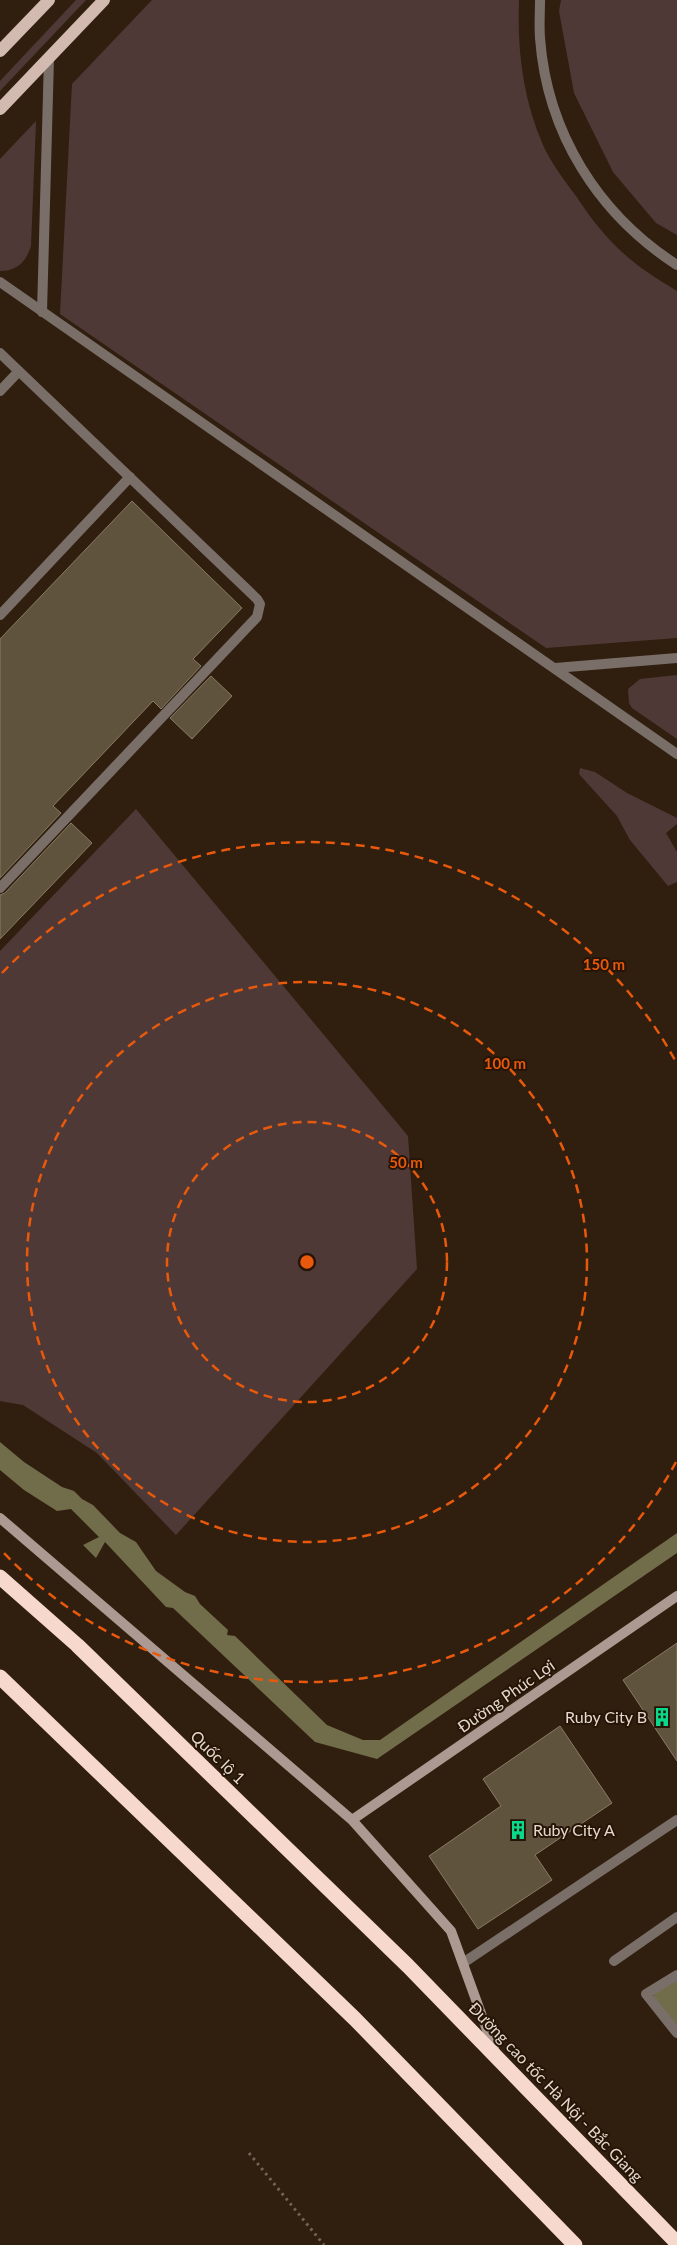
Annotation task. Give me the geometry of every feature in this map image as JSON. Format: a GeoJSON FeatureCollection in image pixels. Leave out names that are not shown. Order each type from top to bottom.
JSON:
{"type":"FeatureCollection","features":[{"type":"Feature","properties":{"kind":"highway","name":"Quốc lộ 1"},"geometry":{"type":"LineString","coordinates":[[0,1577],[77,1646],[408,1966]]}},
{"type":"Feature","properties":{"kind":"highway"},"geometry":{"type":"LineString","coordinates":[[3,1682],[356,2019],[575,2245]]}},
{"type":"Feature","properties":{"kind":"highway","name":"Đường cao tốc Hà Nội - Bắc Giang"},"geometry":{"type":"LineString","coordinates":[[408,1966],[677,2243]]}},
{"type":"Feature","properties":{"kind":"main road"},"geometry":{"type":"LineString","coordinates":[[0,51],[48,0]]}},
{"type":"Feature","properties":{"kind":"main road"},"geometry":{"type":"LineString","coordinates":[[0,109],[104,0]]}},
{"type":"Feature","properties":{"kind":"main road"},"geometry":{"type":"LineString","coordinates":[[0,1518],[352,1820],[451,1930],[497,2057]]}},
{"type":"Feature","properties":{"kind":"main road","name":"Đường Phúc Lợi"},"geometry":{"type":"LineString","coordinates":[[352,1820],[677,1596]]}},
{"type":"Feature","properties":{"kind":"street"},"geometry":{"type":"LineString","coordinates":[[540,0],[540,38],[547,87],[563,134],[586,178],[617,217],[654,250],[677,265]]}},
{"type":"Feature","properties":{"kind":"street"},"geometry":{"type":"LineString","coordinates":[[42,312],[49,58]]}},
{"type":"Feature","properties":{"kind":"street"},"geometry":{"type":"LineString","coordinates":[[0,282],[677,754]]}},
{"type":"Feature","properties":{"kind":"street"},"geometry":{"type":"LineString","coordinates":[[0,353],[257,599],[260,604],[260,611],[257,617],[0,888]]}},
{"type":"Feature","properties":{"kind":"street"},"geometry":{"type":"LineString","coordinates":[[0,391],[19,371]]}},
{"type":"Feature","properties":{"kind":"street"},"geometry":{"type":"LineString","coordinates":[[0,615],[130,478]]}},
{"type":"Feature","properties":{"kind":"street"},"geometry":{"type":"LineString","coordinates":[[555,668],[677,658]]}},
{"type":"Feature","properties":{"kind":"street"},"geometry":{"type":"LineString","coordinates":[[463,1963],[677,1820]]}},
{"type":"Feature","properties":{"kind":"street"},"geometry":{"type":"LineString","coordinates":[[614,1961],[677,1917]]}},
{"type":"Feature","properties":{"kind":"street"},"geometry":{"type":"LineString","coordinates":[[677,1975],[646,1994],[677,2033]]}},
{"type":"Feature","properties":{"kind":"path"},"geometry":{"type":"LineString","coordinates":[[249,2154],[324,2245]]}},
{"type":"Feature","properties":{"kind":"shaded area"},"geometry":{"type":"Polygon","coordinates":[[[76,0],[86,0],[0,91],[0,81],[76,0]]]}},
{"type":"Feature","properties":{"kind":"shaded area"},"geometry":{"type":"Polygon","coordinates":[[[152,0],[519,0],[520,56],[526,92],[536,128],[546,152],[562,178],[607,237],[635,263],[677,291],[677,638],[546,648],[60,314],[72,84],[152,0]]]}},
{"type":"Feature","properties":{"kind":"shaded area"},"geometry":{"type":"Polygon","coordinates":[[[561,0],[677,0],[677,235],[656,223],[613,172],[574,93],[559,11],[561,0]]]}},
{"type":"Feature","properties":{"kind":"shaded area"},"geometry":{"type":"Polygon","coordinates":[[[36,121],[31,246],[20,264],[6,271],[0,271],[0,159],[36,121]]]}},
{"type":"Feature","properties":{"kind":"shaded area"},"geometry":{"type":"Polygon","coordinates":[[[677,675],[677,739],[632,708],[629,703],[628,689],[640,679],[677,675]]]}},
{"type":"Feature","properties":{"kind":"shaded area"},"geometry":{"type":"Polygon","coordinates":[[[580,768],[595,772],[627,793],[677,818],[677,824],[666,833],[677,852],[677,882],[668,886],[630,840],[617,816],[579,774],[580,768]]]}},
{"type":"Feature","properties":{"kind":"shaded area"},"geometry":{"type":"Polygon","coordinates":[[[136,809],[408,1136],[417,1269],[176,1535],[97,1453],[23,1405],[0,1401],[0,951],[136,809]]]}},
{"type":"Feature","properties":{"kind":"shaded area"},"geometry":{"type":"Polygon","coordinates":[[[0,1442],[24,1462],[62,1487],[74,1491],[82,1499],[93,1505],[120,1533],[136,1542],[156,1571],[185,1592],[195,1596],[200,1604],[228,1630],[227,1635],[235,1636],[327,1725],[363,1740],[380,1740],[677,1533],[677,1553],[377,1759],[315,1742],[173,1608],[166,1607],[105,1542],[96,1558],[83,1545],[99,1537],[71,1509],[57,1511],[24,1490],[0,1470],[0,1442]]]}},
{"type":"Feature","properties":{"kind":"shaded area"},"geometry":{"type":"Polygon","coordinates":[[[677,1980],[677,2026],[654,1999],[654,1994],[677,1980]]]}},
{"type":"Feature","properties":{"kind":"building"},"geometry":{"type":"Polygon","coordinates":[[[132,501],[242,608],[193,659],[201,666],[161,709],[153,701],[53,806],[61,813],[0,878],[0,639],[132,501]]]}},
{"type":"Feature","properties":{"kind":"building"},"geometry":{"type":"Polygon","coordinates":[[[211,676],[232,696],[192,739],[170,718],[211,676]]]}},
{"type":"Feature","properties":{"kind":"building"},"geometry":{"type":"Polygon","coordinates":[[[71,823],[92,843],[0,939],[0,895],[5,893],[71,823]]]}},
{"type":"Feature","properties":{"kind":"building","name":"Ruby City B"},"geometry":{"type":"Polygon","coordinates":[[[677,1643],[677,1761],[623,1680],[677,1643]]]}},
{"type":"Feature","properties":{"kind":"building","name":"Ruby City A"},"geometry":{"type":"Polygon","coordinates":[[[560,1726],[612,1803],[535,1855],[552,1880],[478,1929],[429,1856],[501,1806],[483,1779],[560,1726]]]}},
{"type":"Feature","properties":{"kind":"place","name":"Ruby City B"},"geometry":{"type":"Point","coordinates":[662,1717]}},
{"type":"Feature","properties":{"kind":"place","name":"Ruby City A"},"geometry":{"type":"Point","coordinates":[518,1830]}}]}
